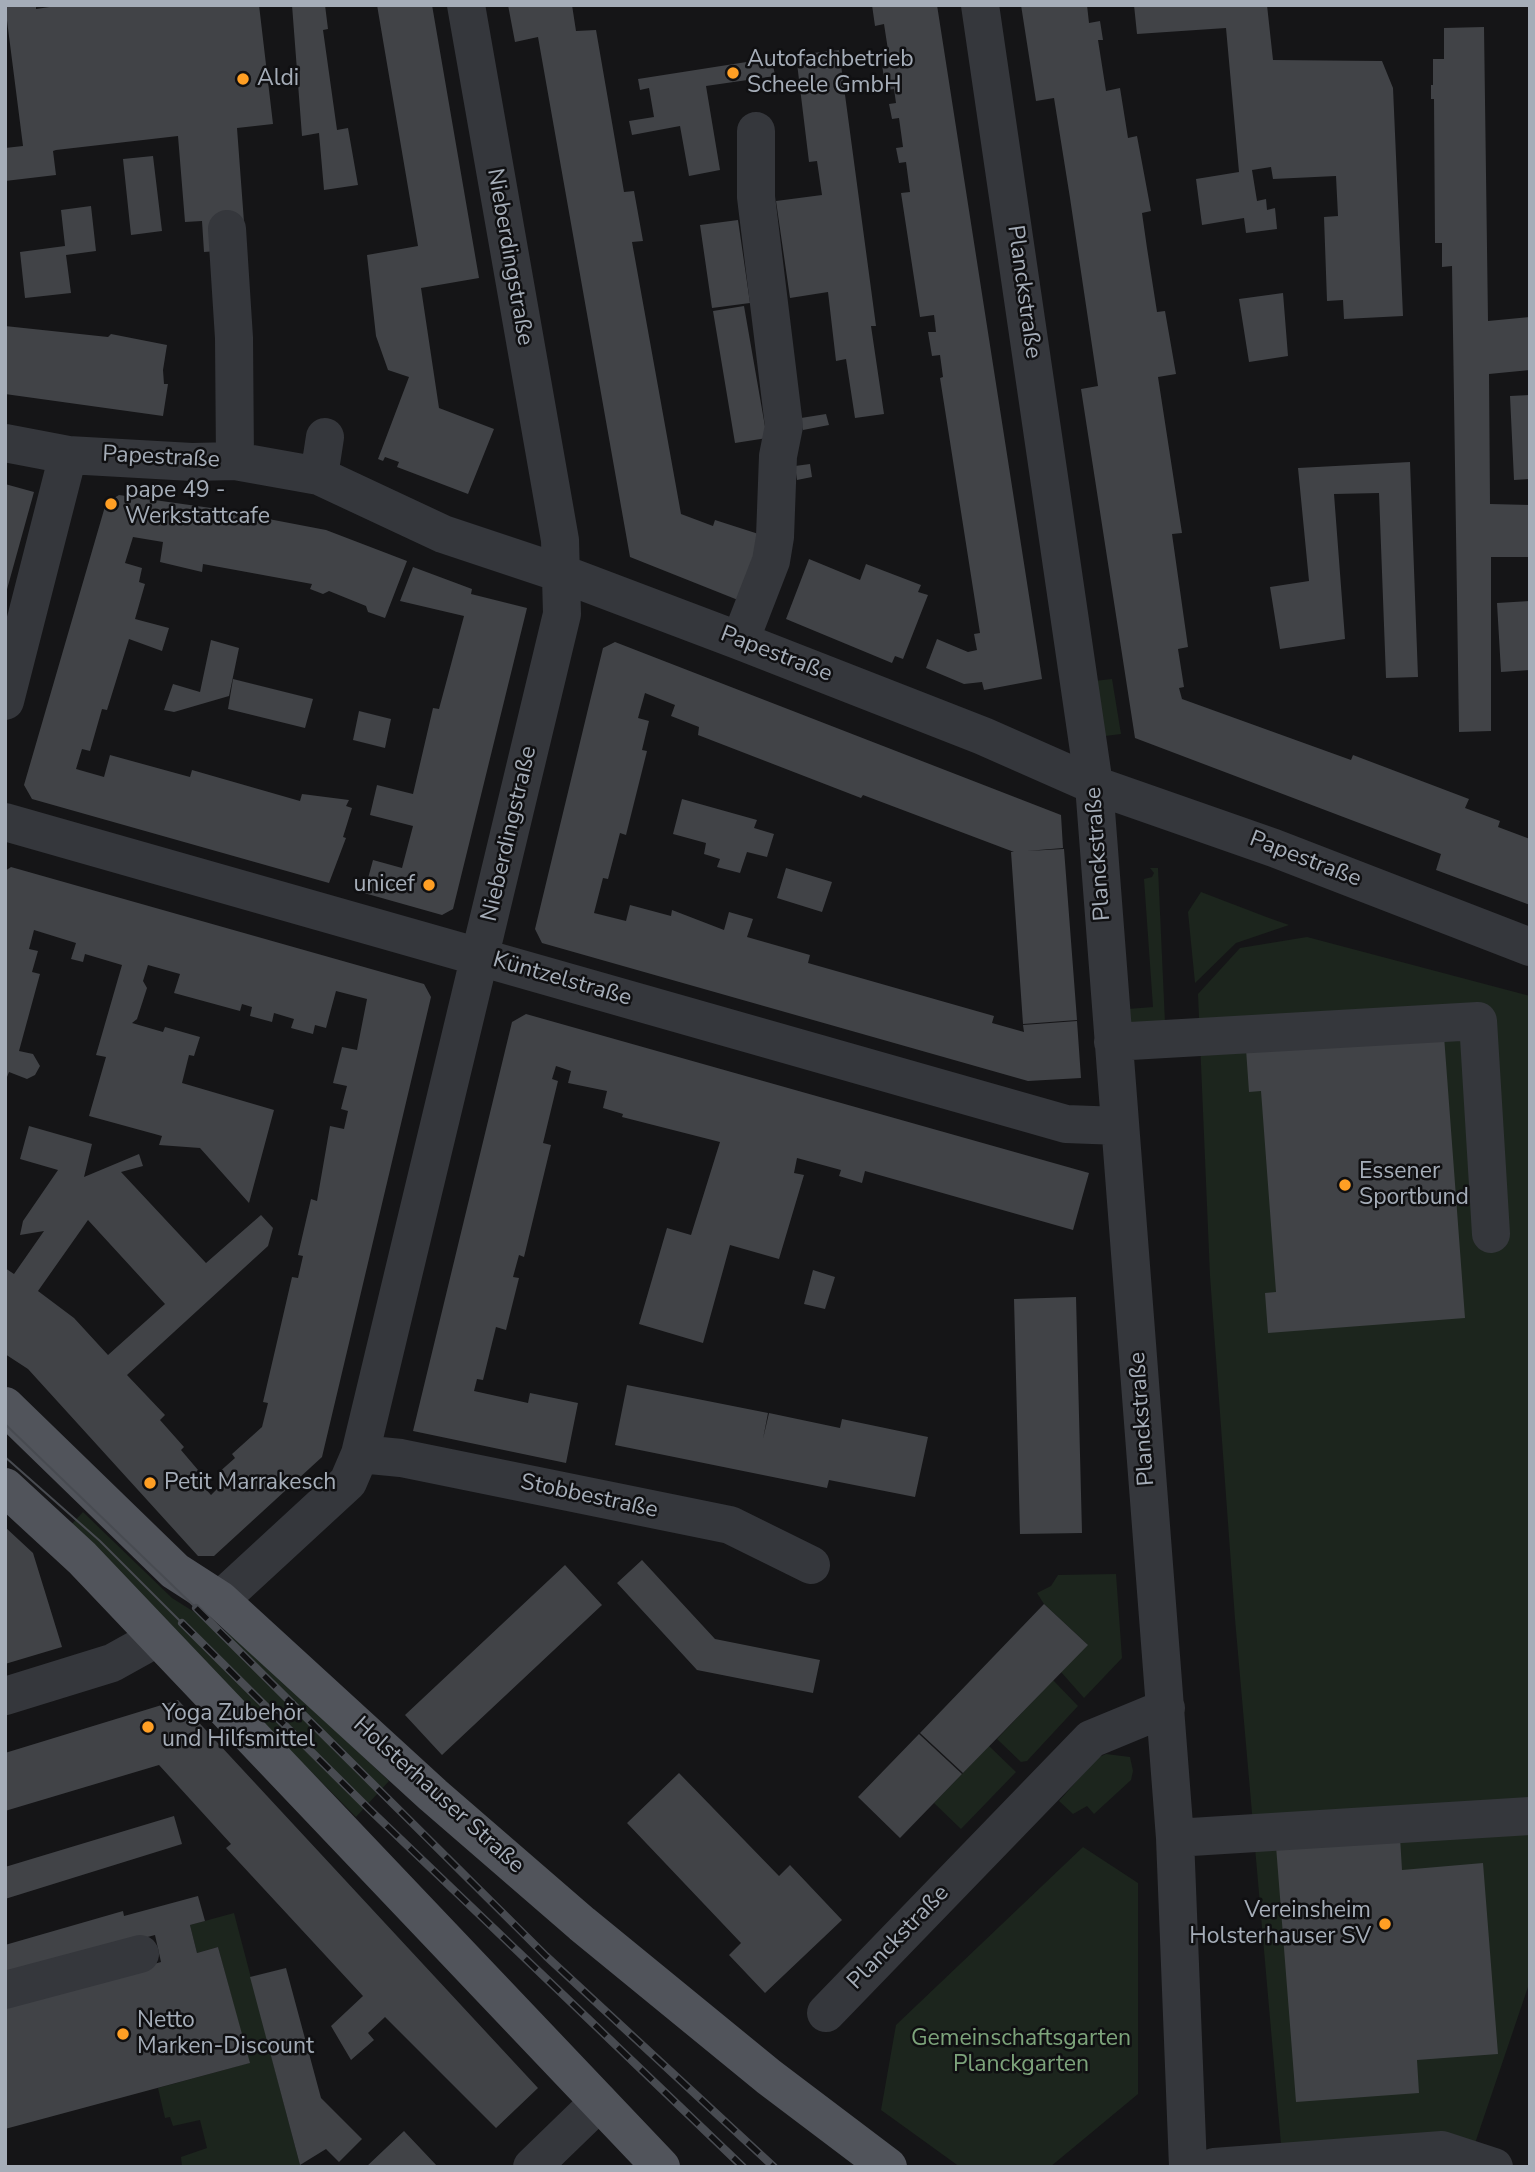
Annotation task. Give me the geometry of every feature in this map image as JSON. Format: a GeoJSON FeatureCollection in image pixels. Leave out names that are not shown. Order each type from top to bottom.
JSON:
{"type":"FeatureCollection","features":[{"type":"Feature","properties":{"kind":"main road","name":"Holsterhauser Straße"},"geometry":{"type":"LineString","coordinates":[[5,1406],[176,1571],[220,1601],[433,1794],[582,1924],[769,2077],[888,2167]]}},
{"type":"Feature","properties":{"kind":"main road"},"geometry":{"type":"LineString","coordinates":[[5,1487],[82,1558],[661,2167]]}},
{"type":"Feature","properties":{"kind":"street","name":"Nieberdingstraße"},"geometry":{"type":"LineString","coordinates":[[220,1601],[348,1482],[360,1454],[562,614],[563,574],[546,453],[466,5]]}},
{"type":"Feature","properties":{"kind":"street","name":"Planckstraße"},"geometry":{"type":"LineString","coordinates":[[980,5],[1094,785],[1175,1838],[1188,2167]]}},
{"type":"Feature","properties":{"kind":"street"},"geometry":{"type":"LineString","coordinates":[[740,641],[771,561],[775,537],[778,456],[784,426],[756,197],[756,131]]}},
{"type":"Feature","properties":{"kind":"street"},"geometry":{"type":"LineString","coordinates":[[227,229],[234,338],[235,461]]}},
{"type":"Feature","properties":{"kind":"street"},"geometry":{"type":"LineString","coordinates":[[319,476],[325,437]]}},
{"type":"Feature","properties":{"kind":"street","name":"Papestraße"},"geometry":{"type":"LineString","coordinates":[[5,443],[68,454],[192,462],[235,461],[319,476],[443,534],[563,574],[740,641],[984,736],[1094,785],[1274,848],[1530,947]]}},
{"type":"Feature","properties":{"kind":"street"},"geometry":{"type":"LineString","coordinates":[[5,701],[68,454]]}},
{"type":"Feature","properties":{"kind":"street","name":"Küntzelstraße"},"geometry":{"type":"LineString","coordinates":[[5,822],[1066,1124],[1120,1126]]}},
{"type":"Feature","properties":{"kind":"street"},"geometry":{"type":"LineString","coordinates":[[1113,1042],[1478,1021],[1491,1234]]}},
{"type":"Feature","properties":{"kind":"street","name":"Stobbestraße"},"geometry":{"type":"LineString","coordinates":[[360,1454],[401,1458],[730,1525],[811,1565]]}},
{"type":"Feature","properties":{"kind":"street"},"geometry":{"type":"LineString","coordinates":[[5,1696],[112,1663],[157,1638]]}},
{"type":"Feature","properties":{"kind":"street","name":"Planckstraße"},"geometry":{"type":"LineString","coordinates":[[826,2013],[1091,1739],[1166,1708]]}},
{"type":"Feature","properties":{"kind":"street"},"geometry":{"type":"LineString","coordinates":[[1175,1838],[1530,1816]]}},
{"type":"Feature","properties":{"kind":"street"},"geometry":{"type":"LineString","coordinates":[[5,1990],[140,1954]]}},
{"type":"Feature","properties":{"kind":"street"},"geometry":{"type":"LineString","coordinates":[[532,2167],[598,2102]]}},
{"type":"Feature","properties":{"kind":"street"},"geometry":{"type":"LineString","coordinates":[[1214,2167],[1341,2162],[1441,2150],[1494,2167]]}},
{"type":"Feature","properties":{"kind":"green space"},"geometry":{"type":"Polygon","coordinates":[[[1112,679],[1121,734],[1105,736],[1094,681],[1112,679]]]}},
{"type":"Feature","properties":{"kind":"green space"},"geometry":{"type":"Polygon","coordinates":[[[1150,868],[1158,868],[1165,1023],[1119,1026],[1128,1009],[1153,1007],[1144,879],[1152,877],[1154,873],[1150,868]]]}},
{"type":"Feature","properties":{"kind":"green space"},"geometry":{"type":"Polygon","coordinates":[[[1201,892],[1289,925],[1236,943],[1195,983],[1188,912],[1201,892]]]}},
{"type":"Feature","properties":{"kind":"green space"},"geometry":{"type":"Polygon","coordinates":[[[1307,937],[1530,996],[1530,1981],[1467,2167],[1283,2167],[1235,1619],[1210,1276],[1198,994],[1240,948],[1307,937]]]}},
{"type":"Feature","properties":{"kind":"green space"},"geometry":{"type":"Polygon","coordinates":[[[83,1512],[172,1598],[242,1642],[389,1781],[356,1817],[69,1527],[83,1512]]]}},
{"type":"Feature","properties":{"kind":"green space"},"geometry":{"type":"Polygon","coordinates":[[[1116,1574],[1122,1658],[1084,1698],[1061,1672],[1087,1644],[1044,1604],[1037,1593],[1051,1586],[1058,1575],[1116,1574]]]}},
{"type":"Feature","properties":{"kind":"green space"},"geometry":{"type":"Polygon","coordinates":[[[1053,1680],[1078,1706],[1027,1761],[1021,1762],[997,1739],[1053,1680]]]}},
{"type":"Feature","properties":{"kind":"green space"},"geometry":{"type":"Polygon","coordinates":[[[989,1746],[1016,1772],[961,1829],[934,1803],[989,1746]]]}},
{"type":"Feature","properties":{"kind":"green space"},"geometry":{"type":"Polygon","coordinates":[[[1106,1754],[1130,1757],[1133,1771],[1131,1780],[1094,1814],[1087,1806],[1073,1814],[1059,1801],[1097,1758],[1106,1754]]]}},
{"type":"Feature","properties":{"kind":"green space","name":"Gemeinschaftsgarten Planckgarten"},"geometry":{"type":"Polygon","coordinates":[[[1083,1847],[1138,1883],[1138,2094],[1050,2167],[960,2167],[881,2110],[896,2025],[1083,1847]]]}},
{"type":"Feature","properties":{"kind":"green space"},"geometry":{"type":"Polygon","coordinates":[[[234,1913],[300,2165],[298,2167],[182,2167],[181,2157],[207,2148],[200,2120],[173,2126],[170,2117],[165,2118],[158,2088],[249,2063],[218,1947],[197,1953],[190,1925],[234,1913]]]}},
{"type":"Feature","properties":{"kind":"building"},"geometry":{"type":"Polygon","coordinates":[[[5,5],[36,5],[36,9],[63,5],[259,5],[273,124],[237,128],[246,249],[204,252],[202,221],[185,222],[178,136],[56,150],[53,151],[56,175],[5,181],[5,148],[23,146],[5,5]]]}},
{"type":"Feature","properties":{"kind":"building"},"geometry":{"type":"Polygon","coordinates":[[[292,5],[325,5],[328,29],[323,30],[337,130],[348,128],[358,185],[324,190],[319,133],[302,136],[292,5]]]}},
{"type":"Feature","properties":{"kind":"building"},"geometry":{"type":"Polygon","coordinates":[[[377,5],[432,5],[479,278],[421,288],[439,408],[494,429],[468,494],[397,467],[399,462],[385,457],[383,461],[378,459],[409,377],[388,370],[376,336],[367,255],[418,246],[377,5]]]}},
{"type":"Feature","properties":{"kind":"building"},"geometry":{"type":"Polygon","coordinates":[[[508,5],[572,5],[576,31],[596,30],[624,192],[634,191],[643,241],[632,242],[681,514],[713,526],[715,520],[768,537],[743,602],[630,557],[538,37],[515,42],[508,5]]]}},
{"type":"Feature","properties":{"kind":"building"},"geometry":{"type":"Polygon","coordinates":[[[872,5],[937,5],[1042,679],[984,690],[982,682],[964,684],[926,668],[937,639],[968,652],[977,650],[974,634],[980,633],[940,378],[943,377],[940,355],[932,356],[928,332],[936,332],[934,315],[920,317],[901,193],[910,192],[906,162],[899,163],[896,148],[903,147],[899,118],[892,119],[889,104],[896,103],[894,89],[886,90],[882,65],[890,63],[884,24],[875,26],[872,5]]]}},
{"type":"Feature","properties":{"kind":"building"},"geometry":{"type":"Polygon","coordinates":[[[1021,5],[1087,5],[1089,23],[1100,21],[1103,40],[1098,40],[1106,91],[1120,88],[1128,138],[1137,136],[1151,211],[1142,213],[1157,312],[1165,311],[1176,374],[1158,377],[1182,533],[1172,534],[1188,647],[1178,649],[1184,687],[1179,688],[1182,699],[1351,760],[1353,755],[1469,799],[1465,808],[1500,821],[1498,827],[1530,839],[1530,905],[1436,870],[1441,854],[1135,738],[1081,389],[1098,386],[1070,198],[1054,98],[1036,101],[1021,5]]]}},
{"type":"Feature","properties":{"kind":"building"},"geometry":{"type":"Polygon","coordinates":[[[1134,5],[1267,5],[1273,60],[1382,61],[1393,88],[1403,316],[1344,319],[1343,300],[1327,301],[1324,217],[1338,216],[1336,176],[1273,179],[1271,167],[1252,170],[1257,201],[1266,199],[1267,210],[1275,208],[1277,229],[1246,233],[1244,218],[1202,225],[1196,179],[1239,172],[1226,28],[1137,34],[1134,5]]]}},
{"type":"Feature","properties":{"kind":"building"},"geometry":{"type":"Polygon","coordinates":[[[1484,27],[1488,321],[1530,317],[1530,370],[1489,374],[1490,504],[1530,505],[1530,557],[1491,557],[1491,731],[1459,732],[1452,266],[1442,267],[1442,243],[1435,243],[1434,99],[1431,99],[1431,85],[1433,59],[1444,59],[1444,28],[1484,27]]]}},
{"type":"Feature","properties":{"kind":"building"},"geometry":{"type":"Polygon","coordinates":[[[839,50],[876,326],[871,326],[884,414],[855,418],[846,359],[836,361],[828,292],[790,298],[776,201],[822,195],[817,161],[809,162],[796,55],[839,50]]]}},
{"type":"Feature","properties":{"kind":"building"},"geometry":{"type":"Polygon","coordinates":[[[772,58],[775,76],[706,86],[720,170],[689,176],[680,126],[632,135],[629,121],[654,117],[649,88],[640,90],[638,79],[772,58]]]}},
{"type":"Feature","properties":{"kind":"building"},"geometry":{"type":"Polygon","coordinates":[[[153,156],[162,231],[131,235],[123,159],[153,156]]]}},
{"type":"Feature","properties":{"kind":"building"},"geometry":{"type":"Polygon","coordinates":[[[91,206],[96,251],[66,255],[71,293],[25,298],[20,252],[65,246],[61,210],[91,206]]]}},
{"type":"Feature","properties":{"kind":"building"},"geometry":{"type":"Polygon","coordinates":[[[738,220],[750,303],[712,308],[700,225],[738,220]]]}},
{"type":"Feature","properties":{"kind":"building"},"geometry":{"type":"Polygon","coordinates":[[[1283,293],[1288,356],[1249,362],[1239,299],[1283,293]]]}},
{"type":"Feature","properties":{"kind":"building"},"geometry":{"type":"Polygon","coordinates":[[[744,306],[767,438],[735,443],[713,311],[744,306]]]}},
{"type":"Feature","properties":{"kind":"building"},"geometry":{"type":"Polygon","coordinates":[[[5,326],[108,337],[111,334],[167,345],[163,370],[164,384],[168,384],[163,416],[5,394],[5,326]]]}},
{"type":"Feature","properties":{"kind":"building"},"geometry":{"type":"Polygon","coordinates":[[[1530,395],[1530,479],[1514,480],[1510,396],[1530,395]]]}},
{"type":"Feature","properties":{"kind":"building"},"geometry":{"type":"Polygon","coordinates":[[[826,414],[829,425],[803,430],[801,418],[826,414]]]}},
{"type":"Feature","properties":{"kind":"building"},"geometry":{"type":"Polygon","coordinates":[[[1410,462],[1418,677],[1386,678],[1379,493],[1334,494],[1345,639],[1280,649],[1270,587],[1309,581],[1298,468],[1410,462]]]}},
{"type":"Feature","properties":{"kind":"building"},"geometry":{"type":"Polygon","coordinates":[[[810,464],[812,477],[797,480],[795,466],[810,464]]]}},
{"type":"Feature","properties":{"kind":"building"},"geometry":{"type":"Polygon","coordinates":[[[5,484],[34,492],[6,593],[5,593],[5,484]]]}},
{"type":"Feature","properties":{"kind":"building"},"geometry":{"type":"Polygon","coordinates":[[[119,495],[211,508],[326,530],[407,561],[385,618],[368,612],[366,606],[329,591],[323,594],[310,589],[312,584],[203,564],[202,572],[160,562],[163,542],[133,537],[125,563],[142,568],[139,582],[145,584],[135,619],[169,628],[162,651],[129,639],[107,710],[102,709],[90,751],[82,749],[76,769],[104,777],[110,755],[190,777],[192,770],[300,801],[302,794],[349,800],[346,806],[352,808],[343,837],[346,838],[329,883],[32,799],[24,785],[106,503],[119,495]]]}},
{"type":"Feature","properties":{"kind":"building"},"geometry":{"type":"Polygon","coordinates":[[[809,559],[860,580],[866,564],[921,585],[918,592],[928,595],[903,659],[895,656],[892,663],[786,619],[809,559]]]}},
{"type":"Feature","properties":{"kind":"building"},"geometry":{"type":"Polygon","coordinates":[[[413,567],[472,589],[471,594],[527,608],[453,909],[442,915],[364,893],[373,860],[402,868],[413,826],[370,815],[377,785],[413,794],[433,708],[439,709],[464,616],[400,601],[413,567]]]}},
{"type":"Feature","properties":{"kind":"building"},"geometry":{"type":"Polygon","coordinates":[[[1530,601],[1530,670],[1501,672],[1497,603],[1530,601]]]}},
{"type":"Feature","properties":{"kind":"building"},"geometry":{"type":"Polygon","coordinates":[[[211,640],[239,648],[229,696],[174,712],[164,710],[173,684],[200,692],[211,640]]]}},
{"type":"Feature","properties":{"kind":"building"},"geometry":{"type":"Polygon","coordinates":[[[615,642],[1061,815],[1063,848],[1027,851],[1064,849],[1077,1020],[1023,1024],[1011,852],[1014,852],[863,795],[861,798],[698,735],[699,727],[671,716],[675,705],[645,693],[638,718],[649,721],[642,750],[647,751],[626,835],[620,833],[608,879],[603,878],[594,913],[626,921],[630,905],[671,916],[672,910],[724,930],[729,912],[753,919],[747,937],[810,955],[808,963],[994,1016],[992,1023],[1024,1032],[1023,1025],[1077,1021],[1081,1078],[1028,1081],[542,943],[535,929],[589,705],[603,648],[615,642]]]}},
{"type":"Feature","properties":{"kind":"building"},"geometry":{"type":"Polygon","coordinates":[[[233,679],[313,699],[305,728],[228,709],[233,679]]]}},
{"type":"Feature","properties":{"kind":"building"},"geometry":{"type":"Polygon","coordinates":[[[359,711],[391,719],[385,748],[353,740],[359,711]]]}},
{"type":"Feature","properties":{"kind":"building"},"geometry":{"type":"Polygon","coordinates":[[[682,799],[757,820],[754,828],[774,834],[767,857],[747,852],[740,873],[717,867],[720,859],[704,854],[706,843],[673,834],[682,799]]]}},
{"type":"Feature","properties":{"kind":"building"},"geometry":{"type":"Polygon","coordinates":[[[11,867],[424,984],[431,997],[322,1457],[214,1556],[198,1556],[28,1369],[5,1354],[5,1268],[14,1274],[44,1231],[20,1235],[23,1221],[58,1170],[20,1159],[29,1126],[92,1144],[84,1177],[139,1154],[143,1166],[121,1172],[206,1263],[261,1215],[273,1228],[268,1246],[127,1375],[165,1415],[160,1420],[184,1447],[181,1450],[198,1470],[193,1475],[211,1495],[224,1482],[217,1474],[235,1458],[232,1454],[262,1427],[268,1403],[263,1402],[292,1277],[298,1278],[303,1256],[298,1255],[311,1199],[317,1201],[330,1126],[344,1129],[348,1111],[341,1109],[347,1086],[333,1083],[342,1047],[357,1050],[367,999],[336,991],[326,1028],[315,1025],[313,1034],[291,1028],[294,1019],[274,1013],[272,1022],[250,1016],[252,1007],[242,1004],[240,1011],[174,993],[180,974],[148,965],[143,981],[147,988],[137,1019],[132,1023],[163,1032],[165,1027],[200,1037],[194,1056],[189,1055],[182,1083],[274,1110],[249,1203],[200,1148],[159,1145],[162,1136],[89,1116],[106,1057],[96,1055],[122,965],[85,954],[83,962],[71,959],[76,943],[34,930],[29,949],[38,951],[32,972],[40,974],[19,1051],[33,1054],[40,1066],[35,1075],[27,1079],[9,1072],[5,1082],[5,871],[11,867]],[[88,1220],[38,1291],[74,1318],[108,1355],[165,1304],[88,1220]]]}},
{"type":"Feature","properties":{"kind":"building"},"geometry":{"type":"Polygon","coordinates":[[[786,868],[832,882],[822,912],[777,898],[786,868]]]}},
{"type":"Feature","properties":{"kind":"building"},"geometry":{"type":"Polygon","coordinates":[[[526,1014],[1089,1173],[1073,1230],[865,1171],[862,1183],[839,1176],[841,1170],[797,1158],[794,1173],[804,1175],[779,1259],[730,1245],[703,1343],[639,1324],[667,1228],[691,1235],[720,1142],[622,1117],[623,1114],[603,1108],[607,1091],[568,1083],[571,1071],[556,1066],[552,1079],[558,1081],[543,1143],[551,1145],[524,1257],[519,1255],[513,1277],[519,1278],[506,1330],[496,1327],[483,1380],[477,1379],[474,1391],[528,1403],[530,1393],[578,1403],[566,1463],[413,1431],[512,1022],[526,1014]]]}},
{"type":"Feature","properties":{"kind":"building","name":"Essener Sportbund"},"geometry":{"type":"Polygon","coordinates":[[[1444,1036],[1465,1318],[1268,1333],[1265,1293],[1276,1292],[1261,1091],[1249,1092],[1246,1049],[1444,1036]]]}},
{"type":"Feature","properties":{"kind":"building"},"geometry":{"type":"Polygon","coordinates":[[[813,1270],[835,1277],[825,1309],[804,1304],[813,1270]]]}},
{"type":"Feature","properties":{"kind":"building"},"geometry":{"type":"Polygon","coordinates":[[[1076,1297],[1082,1533],[1020,1534],[1014,1299],[1076,1297]]]}},
{"type":"Feature","properties":{"kind":"building"},"geometry":{"type":"Polygon","coordinates":[[[627,1385],[768,1413],[763,1439],[769,1413],[840,1428],[842,1419],[928,1437],[915,1497],[829,1480],[827,1488],[615,1445],[627,1385]]]}},
{"type":"Feature","properties":{"kind":"building"},"geometry":{"type":"Polygon","coordinates":[[[5,1527],[33,1553],[62,1647],[5,1664],[5,1527]]]}},
{"type":"Feature","properties":{"kind":"building"},"geometry":{"type":"Polygon","coordinates":[[[642,1560],[715,1639],[820,1660],[813,1693],[697,1670],[617,1583],[642,1560]]]}},
{"type":"Feature","properties":{"kind":"building"},"geometry":{"type":"Polygon","coordinates":[[[565,1565],[602,1605],[442,1755],[405,1715],[565,1565]]]}},
{"type":"Feature","properties":{"kind":"building"},"geometry":{"type":"Polygon","coordinates":[[[1044,1604],[1088,1645],[963,1773],[920,1733],[1044,1604]]]}},
{"type":"Feature","properties":{"kind":"building"},"geometry":{"type":"Polygon","coordinates":[[[178,1700],[538,2088],[496,2128],[385,2017],[368,2033],[374,2040],[351,2060],[331,2026],[363,1996],[226,1848],[231,1844],[159,1765],[5,1811],[5,1753],[178,1700]]]}},
{"type":"Feature","properties":{"kind":"building"},"geometry":{"type":"Polygon","coordinates":[[[919,1734],[962,1774],[900,1838],[858,1797],[919,1734]]]}},
{"type":"Feature","properties":{"kind":"building"},"geometry":{"type":"Polygon","coordinates":[[[679,1773],[779,1876],[790,1865],[842,1920],[765,1993],[729,1955],[741,1943],[627,1823],[679,1773]]]}},
{"type":"Feature","properties":{"kind":"building"},"geometry":{"type":"Polygon","coordinates":[[[174,1816],[182,1844],[5,1899],[5,1867],[174,1816]]]}},
{"type":"Feature","properties":{"kind":"building","name":"Vereinsheim Holsterhauser SV"},"geometry":{"type":"Polygon","coordinates":[[[1400,1837],[1402,1870],[1483,1863],[1498,2054],[1417,2060],[1419,2093],[1296,2102],[1276,1846],[1400,1837]]]}},
{"type":"Feature","properties":{"kind":"building","name":"Netto Marken-Discount"},"geometry":{"type":"Polygon","coordinates":[[[198,1896],[205,1921],[190,1925],[197,1953],[218,1947],[250,2063],[5,2129],[5,2005],[161,1962],[155,1935],[5,1975],[5,1945],[123,1911],[124,1916],[198,1896]]]}},
{"type":"Feature","properties":{"kind":"building"},"geometry":{"type":"Polygon","coordinates":[[[286,1968],[321,2098],[362,2139],[339,2162],[326,2149],[300,2165],[250,1977],[286,1968]]]}},
{"type":"Feature","properties":{"kind":"building"},"geometry":{"type":"Polygon","coordinates":[[[404,2131],[438,2167],[366,2167],[404,2131]]]}},
{"type":"Feature","properties":{"kind":"tram line"},"geometry":{"type":"LineString","coordinates":[[5,1424],[196,1608]]}},
{"type":"Feature","properties":{"kind":"tram line"},"geometry":{"type":"LineString","coordinates":[[5,1457],[100,1541],[182,1623]]}},
{"type":"Feature","properties":{"kind":"railway"},"geometry":{"type":"LineString","coordinates":[[196,1608],[546,1956],[774,2167]]}},
{"type":"Feature","properties":{"kind":"railway"},"geometry":{"type":"LineString","coordinates":[[182,1623],[368,1808],[743,2167]]}},
{"type":"Feature","properties":{"kind":"place","name":"Autofachbetrieb Scheele GmbH"},"geometry":{"type":"Point","coordinates":[733,73]}},
{"type":"Feature","properties":{"kind":"place","name":"Aldi"},"geometry":{"type":"Point","coordinates":[243,79]}},
{"type":"Feature","properties":{"kind":"place","name":"pape 49 - Werkstattcafe"},"geometry":{"type":"Point","coordinates":[111,504]}},
{"type":"Feature","properties":{"kind":"place","name":"unicef"},"geometry":{"type":"Point","coordinates":[429,885]}},
{"type":"Feature","properties":{"kind":"place","name":"Essener Sportbund"},"geometry":{"type":"Point","coordinates":[1345,1185]}},
{"type":"Feature","properties":{"kind":"place","name":"Petit Marrakesch"},"geometry":{"type":"Point","coordinates":[150,1483]}},
{"type":"Feature","properties":{"kind":"place","name":"Yoga Zubehör und Hilfsmittel"},"geometry":{"type":"Point","coordinates":[148,1727]}},
{"type":"Feature","properties":{"kind":"place","name":"Vereinsheim Holsterhauser SV"},"geometry":{"type":"Point","coordinates":[1385,1924]}},
{"type":"Feature","properties":{"kind":"place","name":"Netto Marken-Discount"},"geometry":{"type":"Point","coordinates":[123,2034]}}]}
